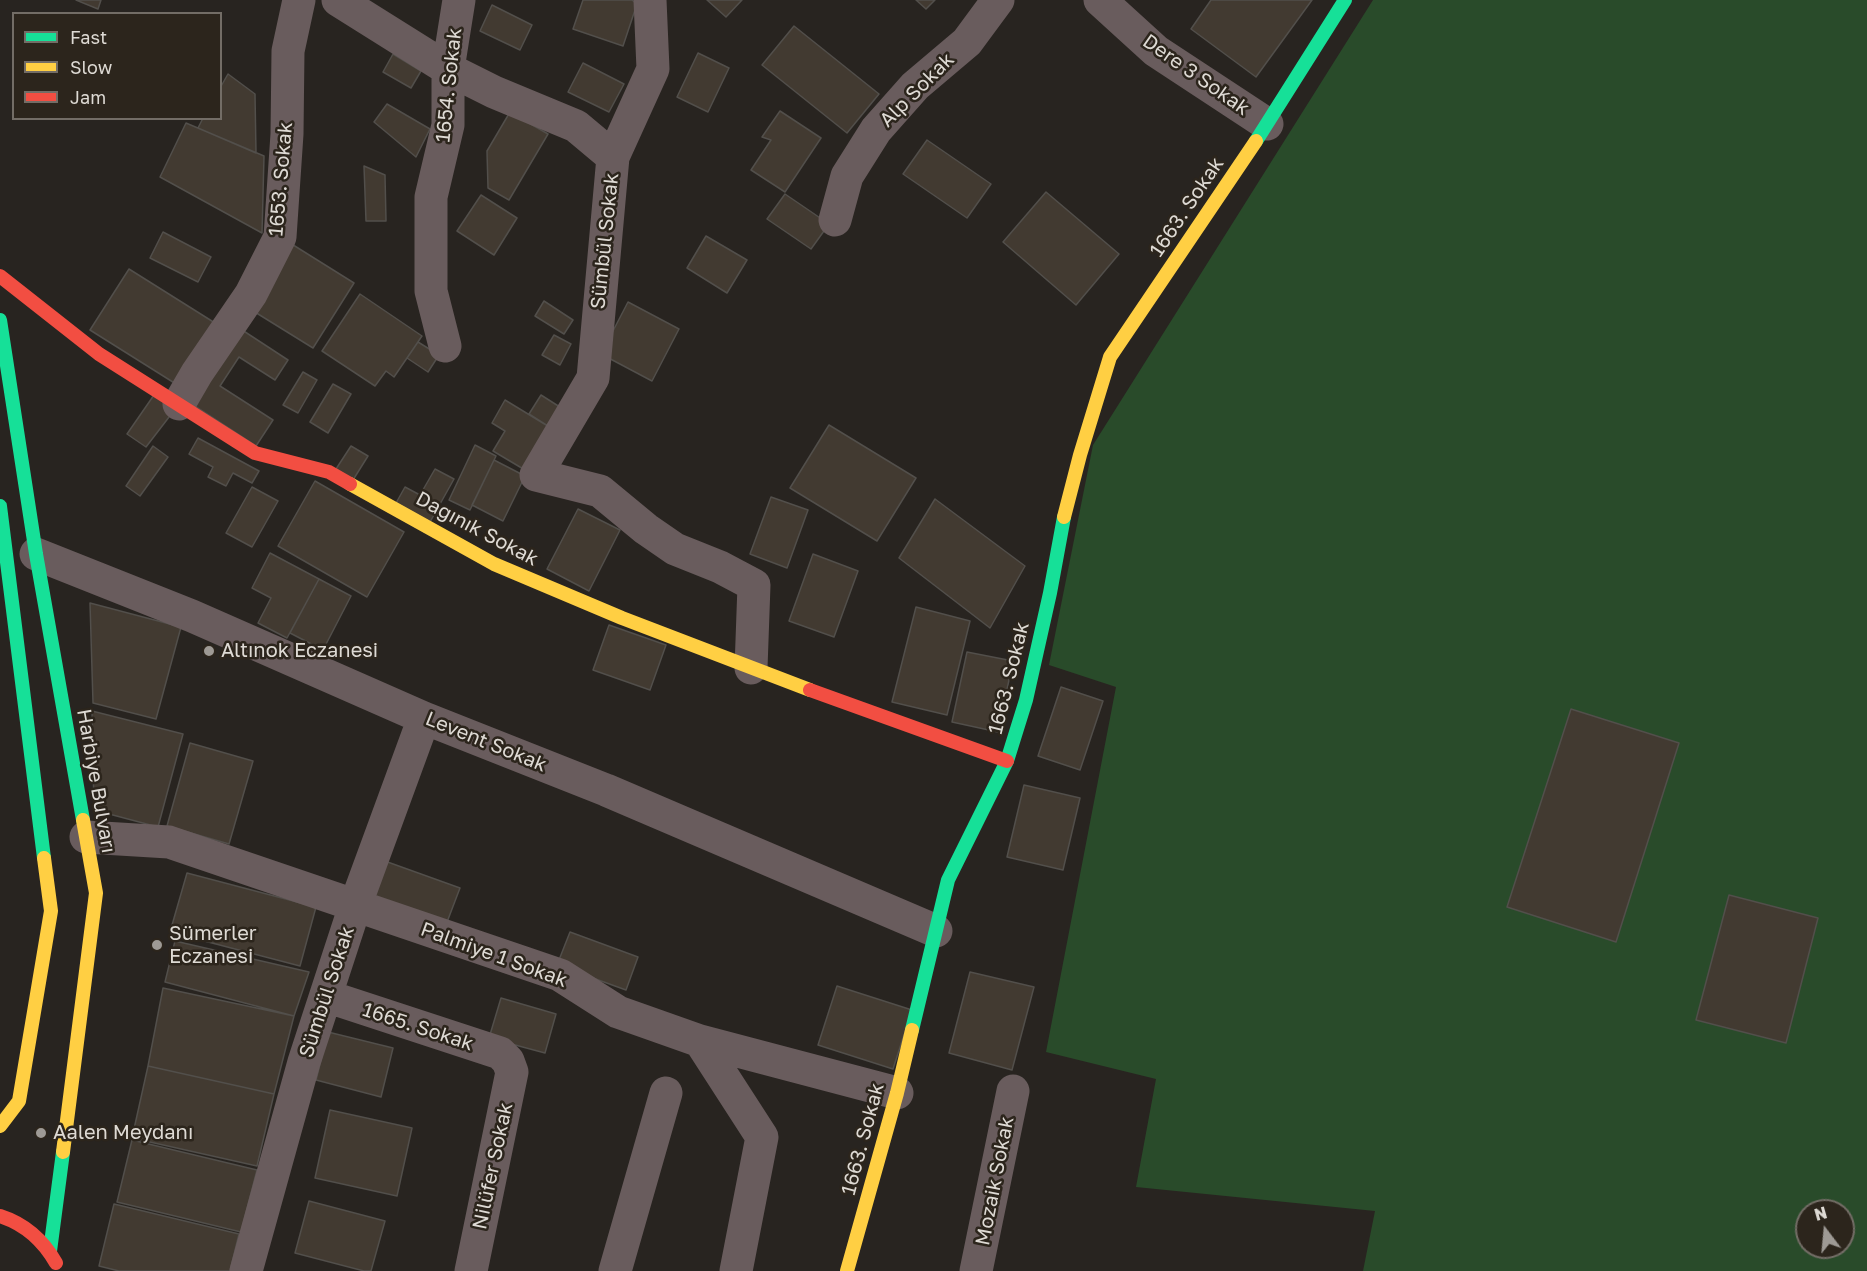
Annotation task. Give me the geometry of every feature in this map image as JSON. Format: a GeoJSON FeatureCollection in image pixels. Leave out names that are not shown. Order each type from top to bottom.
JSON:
{"type":"FeatureCollection","features":[{"type":"Feature","properties":{"kind":"street","name":"1653. Sokak"},"geometry":{"type":"LineString","coordinates":[[179,404],[197,373],[251,294],[280,237],[287,134],[288,51],[299,0]]}},
{"type":"Feature","properties":{"kind":"street"},"geometry":{"type":"LineString","coordinates":[[338,0],[448,69],[494,92],[576,126],[613,157]]}},
{"type":"Feature","properties":{"kind":"street","name":"1654. Sokak"},"geometry":{"type":"LineString","coordinates":[[445,346],[430,291],[429,243],[431,197],[448,125],[448,69],[459,0]]}},
{"type":"Feature","properties":{"kind":"street","name":"Sümbül Sokak"},"geometry":{"type":"LineString","coordinates":[[650,0],[652,69],[613,157],[593,378],[536,475],[600,491],[646,529],[675,549],[720,567],[754,585],[752,668]]}},
{"type":"Feature","properties":{"kind":"street","name":"Alp Sokak"},"geometry":{"type":"LineString","coordinates":[[835,220],[847,176],[876,130],[915,86],[967,42],[998,0]]}},
{"type":"Feature","properties":{"kind":"street","name":"Dere 3 Sokak"},"geometry":{"type":"LineString","coordinates":[[1100,0],[1156,51],[1267,124]]}},
{"type":"Feature","properties":{"kind":"street","name":"1663. Sokak"},"geometry":{"type":"LineString","coordinates":[[847,1271],[897,1093],[948,880],[1007,760],[1026,700],[1050,593],[1061,527],[1110,357],[1267,124],[1345,0]]}},
{"type":"Feature","properties":{"kind":"street","name":"Dağınık Sokak"},"geometry":{"type":"LineString","coordinates":[[0,276],[99,354],[255,453],[329,471],[494,564],[622,618],[752,668],[1007,760]]}},
{"type":"Feature","properties":{"kind":"street","name":"Harbiye Bulvarı"},"geometry":{"type":"LineString","coordinates":[[0,320],[36,554],[96,893],[50,1251]]}},
{"type":"Feature","properties":{"kind":"street"},"geometry":{"type":"LineString","coordinates":[[0,506],[51,911],[19,1101],[0,1126]]}},
{"type":"Feature","properties":{"kind":"street","name":"Levent Sokak"},"geometry":{"type":"LineString","coordinates":[[36,554],[192,616],[424,718],[606,790],[936,931]]}},
{"type":"Feature","properties":{"kind":"street","name":"Sümbül Sokak"},"geometry":{"type":"LineString","coordinates":[[246,1271],[304,1062],[356,906],[424,718]]}},
{"type":"Feature","properties":{"kind":"street","name":"Palmiye 1 Sokak"},"geometry":{"type":"LineString","coordinates":[[86,837],[169,842],[560,975],[618,1012],[700,1041],[897,1093]]}},
{"type":"Feature","properties":{"kind":"street","name":"1665. Sokak"},"geometry":{"type":"LineString","coordinates":[[326,996],[500,1053],[508,1061]]}},
{"type":"Feature","properties":{"kind":"street"},"geometry":{"type":"LineString","coordinates":[[700,1041],[762,1137],[736,1271]]}},
{"type":"Feature","properties":{"kind":"street","name":"Nilüfer Sokak"},"geometry":{"type":"LineString","coordinates":[[471,1271],[512,1072],[508,1061]]}},
{"type":"Feature","properties":{"kind":"street","name":"Mozaik Sokak"},"geometry":{"type":"LineString","coordinates":[[976,1271],[1013,1091]]}},
{"type":"Feature","properties":{"kind":"street"},"geometry":{"type":"LineString","coordinates":[[615,1271],[666,1093]]}},
{"type":"Feature","properties":{"kind":"street"},"geometry":{"type":"LineString","coordinates":[[0,1216],[31,1231],[50,1251],[60,1271]]}},
{"type":"Feature","properties":{"kind":"green space"},"geometry":{"type":"Polygon","coordinates":[[[1373,0],[1867,0],[1867,1271],[1363,1271],[1375,1211],[1136,1187],[1156,1079],[1046,1052],[1116,687],[1049,665],[1093,445],[1373,0]]]}},
{"type":"Feature","properties":{"kind":"building"},"geometry":{"type":"Polygon","coordinates":[[[76,0],[101,0],[98,9],[76,0]]]}},
{"type":"Feature","properties":{"kind":"building"},"geometry":{"type":"Polygon","coordinates":[[[583,0],[632,0],[637,4],[623,46],[573,29],[583,0]]]}},
{"type":"Feature","properties":{"kind":"building"},"geometry":{"type":"Polygon","coordinates":[[[707,0],[742,0],[726,17],[707,0]]]}},
{"type":"Feature","properties":{"kind":"building"},"geometry":{"type":"Polygon","coordinates":[[[916,0],[935,0],[926,9],[916,0]]]}},
{"type":"Feature","properties":{"kind":"building"},"geometry":{"type":"Polygon","coordinates":[[[1211,0],[1312,0],[1256,77],[1191,29],[1211,0]]]}},
{"type":"Feature","properties":{"kind":"building"},"geometry":{"type":"Polygon","coordinates":[[[492,5],[532,25],[520,50],[480,31],[492,5]]]}},
{"type":"Feature","properties":{"kind":"building"},"geometry":{"type":"Polygon","coordinates":[[[794,26],[879,94],[847,133],[762,65],[794,26]]]}},
{"type":"Feature","properties":{"kind":"building"},"geometry":{"type":"Polygon","coordinates":[[[698,53],[729,68],[708,112],[677,97],[698,53]]]}},
{"type":"Feature","properties":{"kind":"building"},"geometry":{"type":"Polygon","coordinates":[[[393,54],[421,71],[411,88],[383,72],[393,54]]]}},
{"type":"Feature","properties":{"kind":"building"},"geometry":{"type":"Polygon","coordinates":[[[583,63],[624,84],[609,112],[568,92],[583,63]]]}},
{"type":"Feature","properties":{"kind":"building"},"geometry":{"type":"Polygon","coordinates":[[[228,74],[255,94],[256,153],[198,128],[202,120],[222,120],[222,84],[228,74]]]}},
{"type":"Feature","properties":{"kind":"building"},"geometry":{"type":"Polygon","coordinates":[[[387,104],[430,129],[416,157],[374,122],[387,104]]]}},
{"type":"Feature","properties":{"kind":"building"},"geometry":{"type":"Polygon","coordinates":[[[780,111],[821,138],[785,192],[751,170],[771,140],[762,137],[780,111]]]}},
{"type":"Feature","properties":{"kind":"building"},"geometry":{"type":"Polygon","coordinates":[[[510,112],[548,134],[509,200],[488,188],[487,151],[510,112]]]}},
{"type":"Feature","properties":{"kind":"building"},"geometry":{"type":"Polygon","coordinates":[[[186,123],[264,156],[262,233],[160,177],[186,123]]]}},
{"type":"Feature","properties":{"kind":"building"},"geometry":{"type":"Polygon","coordinates":[[[927,140],[991,184],[967,218],[903,174],[927,140]]]}},
{"type":"Feature","properties":{"kind":"building"},"geometry":{"type":"Polygon","coordinates":[[[364,166],[385,175],[386,221],[366,221],[364,166]]]}},
{"type":"Feature","properties":{"kind":"building"},"geometry":{"type":"Polygon","coordinates":[[[1046,192],[1119,254],[1076,305],[1003,242],[1046,192]]]}},
{"type":"Feature","properties":{"kind":"building"},"geometry":{"type":"Polygon","coordinates":[[[785,194],[829,224],[811,249],[767,219],[785,194]]]}},
{"type":"Feature","properties":{"kind":"building"},"geometry":{"type":"Polygon","coordinates":[[[481,195],[517,218],[494,255],[457,231],[481,195]]]}},
{"type":"Feature","properties":{"kind":"building"},"geometry":{"type":"Polygon","coordinates":[[[163,232],[211,257],[198,282],[150,258],[163,232]]]}},
{"type":"Feature","properties":{"kind":"building"},"geometry":{"type":"Polygon","coordinates":[[[706,236],[747,260],[727,293],[687,268],[706,236]]]}},
{"type":"Feature","properties":{"kind":"building"},"geometry":{"type":"Polygon","coordinates":[[[290,243],[354,283],[313,348],[250,309],[290,243]]]}},
{"type":"Feature","properties":{"kind":"building"},"geometry":{"type":"Polygon","coordinates":[[[129,269],[215,323],[176,384],[90,330],[129,269]]]}},
{"type":"Feature","properties":{"kind":"building"},"geometry":{"type":"Polygon","coordinates":[[[360,294],[422,336],[394,377],[386,371],[375,386],[322,351],[360,294]]]}},
{"type":"Feature","properties":{"kind":"building"},"geometry":{"type":"Polygon","coordinates":[[[544,301],[573,320],[564,334],[535,316],[544,301]]]}},
{"type":"Feature","properties":{"kind":"building"},"geometry":{"type":"Polygon","coordinates":[[[628,302],[679,329],[652,381],[601,354],[628,302]]]}},
{"type":"Feature","properties":{"kind":"building"},"geometry":{"type":"Polygon","coordinates":[[[236,326],[288,360],[275,380],[239,357],[220,386],[273,420],[256,446],[187,401],[236,326]]]}},
{"type":"Feature","properties":{"kind":"building"},"geometry":{"type":"Polygon","coordinates":[[[554,335],[571,344],[560,365],[542,355],[554,335]]]}},
{"type":"Feature","properties":{"kind":"building"},"geometry":{"type":"Polygon","coordinates":[[[418,342],[439,355],[428,372],[407,358],[418,342]]]}},
{"type":"Feature","properties":{"kind":"building"},"geometry":{"type":"Polygon","coordinates":[[[303,372],[317,380],[298,413],[283,405],[303,372]]]}},
{"type":"Feature","properties":{"kind":"building"},"geometry":{"type":"Polygon","coordinates":[[[333,384],[351,394],[328,433],[310,422],[333,384]]]}},
{"type":"Feature","properties":{"kind":"building"},"geometry":{"type":"Polygon","coordinates":[[[154,395],[176,408],[146,447],[127,434],[154,395]]]}},
{"type":"Feature","properties":{"kind":"building"},"geometry":{"type":"Polygon","coordinates":[[[541,395],[563,409],[551,428],[529,414],[541,395]]]}},
{"type":"Feature","properties":{"kind":"building"},"geometry":{"type":"Polygon","coordinates":[[[505,400],[551,428],[525,470],[493,451],[505,431],[492,423],[505,400]]]}},
{"type":"Feature","properties":{"kind":"building"},"geometry":{"type":"Polygon","coordinates":[[[829,425],[916,478],[877,541],[790,488],[829,425]]]}},
{"type":"Feature","properties":{"kind":"building"},"geometry":{"type":"Polygon","coordinates":[[[198,438],[259,471],[252,483],[233,473],[226,486],[208,477],[213,467],[189,454],[198,438]]]}},
{"type":"Feature","properties":{"kind":"building"},"geometry":{"type":"Polygon","coordinates":[[[475,445],[496,456],[470,510],[449,500],[475,445]]]}},
{"type":"Feature","properties":{"kind":"building"},"geometry":{"type":"Polygon","coordinates":[[[153,446],[168,457],[140,496],[126,486],[153,446]]]}},
{"type":"Feature","properties":{"kind":"building"},"geometry":{"type":"Polygon","coordinates":[[[351,446],[368,456],[353,480],[336,469],[351,446]]]}},
{"type":"Feature","properties":{"kind":"building"},"geometry":{"type":"Polygon","coordinates":[[[494,460],[525,476],[503,521],[472,505],[494,460]]]}},
{"type":"Feature","properties":{"kind":"building"},"geometry":{"type":"Polygon","coordinates":[[[435,469],[454,479],[430,522],[396,503],[405,487],[420,495],[435,469]]]}},
{"type":"Feature","properties":{"kind":"building"},"geometry":{"type":"Polygon","coordinates":[[[315,481],[404,532],[367,597],[278,546],[315,481]]]}},
{"type":"Feature","properties":{"kind":"building"},"geometry":{"type":"Polygon","coordinates":[[[252,487],[278,501],[252,547],[226,533],[252,487]]]}},
{"type":"Feature","properties":{"kind":"building"},"geometry":{"type":"Polygon","coordinates":[[[771,497],[808,510],[787,568],[750,554],[771,497]]]}},
{"type":"Feature","properties":{"kind":"building"},"geometry":{"type":"Polygon","coordinates":[[[935,499],[1025,566],[990,628],[899,558],[935,499]]]}},
{"type":"Feature","properties":{"kind":"building"},"geometry":{"type":"Polygon","coordinates":[[[578,509],[620,530],[589,591],[547,569],[578,509]]]}},
{"type":"Feature","properties":{"kind":"building"},"geometry":{"type":"Polygon","coordinates":[[[270,553],[319,579],[287,638],[258,623],[271,598],[252,588],[270,553]]]}},
{"type":"Feature","properties":{"kind":"building"},"geometry":{"type":"Polygon","coordinates":[[[813,554],[858,571],[834,637],[789,621],[813,554]]]}},
{"type":"Feature","properties":{"kind":"building"},"geometry":{"type":"Polygon","coordinates":[[[319,579],[351,596],[323,650],[290,633],[319,579]]]}},
{"type":"Feature","properties":{"kind":"building"},"geometry":{"type":"Polygon","coordinates":[[[90,603],[181,627],[156,719],[93,703],[90,603]]]}},
{"type":"Feature","properties":{"kind":"building"},"geometry":{"type":"Polygon","coordinates":[[[916,607],[970,621],[947,715],[892,702],[916,607]]]}},
{"type":"Feature","properties":{"kind":"building"},"geometry":{"type":"Polygon","coordinates":[[[609,625],[666,645],[650,690],[593,670],[609,625]]]}},
{"type":"Feature","properties":{"kind":"building"},"geometry":{"type":"Polygon","coordinates":[[[967,652],[1013,661],[998,732],[952,722],[967,652]]]}},
{"type":"Feature","properties":{"kind":"building"},"geometry":{"type":"Polygon","coordinates":[[[1061,687],[1103,701],[1080,770],[1038,756],[1061,687]]]}},
{"type":"Feature","properties":{"kind":"building"},"geometry":{"type":"Polygon","coordinates":[[[1571,709],[1679,743],[1616,942],[1507,907],[1571,709]]]}},
{"type":"Feature","properties":{"kind":"building"},"geometry":{"type":"Polygon","coordinates":[[[92,711],[183,734],[158,827],[94,810],[92,711]]]}},
{"type":"Feature","properties":{"kind":"building"},"geometry":{"type":"Polygon","coordinates":[[[190,743],[253,761],[229,844],[167,826],[190,743]]]}},
{"type":"Feature","properties":{"kind":"building"},"geometry":{"type":"Polygon","coordinates":[[[1024,785],[1080,798],[1063,870],[1007,857],[1024,785]]]}},
{"type":"Feature","properties":{"kind":"building"},"geometry":{"type":"Polygon","coordinates":[[[382,860],[460,888],[444,930],[367,902],[382,860]]]}},
{"type":"Feature","properties":{"kind":"building"},"geometry":{"type":"Polygon","coordinates":[[[187,873],[316,907],[300,966],[170,932],[187,873]]]}},
{"type":"Feature","properties":{"kind":"building"},"geometry":{"type":"Polygon","coordinates":[[[1729,895],[1818,918],[1786,1043],[1696,1020],[1729,895]]]}},
{"type":"Feature","properties":{"kind":"building"},"geometry":{"type":"Polygon","coordinates":[[[570,932],[638,957],[626,990],[557,965],[570,932]]]}},
{"type":"Feature","properties":{"kind":"building"},"geometry":{"type":"Polygon","coordinates":[[[175,941],[309,972],[294,1016],[165,982],[175,941]]]}},
{"type":"Feature","properties":{"kind":"building"},"geometry":{"type":"Polygon","coordinates":[[[970,972],[1034,987],[1012,1070],[949,1053],[970,972]]]}},
{"type":"Feature","properties":{"kind":"building"},"geometry":{"type":"Polygon","coordinates":[[[837,986],[912,1010],[893,1069],[818,1045],[837,986]]]}},
{"type":"Feature","properties":{"kind":"building"},"geometry":{"type":"Polygon","coordinates":[[[163,988],[294,1016],[274,1094],[148,1066],[163,988]]]}},
{"type":"Feature","properties":{"kind":"building"},"geometry":{"type":"Polygon","coordinates":[[[501,998],[556,1014],[545,1053],[489,1038],[501,998]]]}},
{"type":"Feature","properties":{"kind":"building"},"geometry":{"type":"Polygon","coordinates":[[[328,1032],[393,1048],[381,1097],[316,1080],[328,1032]]]}},
{"type":"Feature","properties":{"kind":"building"},"geometry":{"type":"Polygon","coordinates":[[[148,1066],[274,1094],[257,1166],[132,1138],[148,1066]]]}},
{"type":"Feature","properties":{"kind":"building"},"geometry":{"type":"Polygon","coordinates":[[[330,1110],[412,1128],[397,1196],[315,1178],[330,1110]]]}},
{"type":"Feature","properties":{"kind":"building"},"geometry":{"type":"Polygon","coordinates":[[[132,1140],[257,1170],[241,1232],[117,1202],[132,1140]]]}},
{"type":"Feature","properties":{"kind":"building"},"geometry":{"type":"Polygon","coordinates":[[[309,1201],[385,1221],[371,1271],[295,1253],[309,1201]]]}},
{"type":"Feature","properties":{"kind":"building"},"geometry":{"type":"Polygon","coordinates":[[[114,1204],[239,1234],[230,1271],[119,1271],[99,1266],[114,1204]]]}},
{"type":"Feature","properties":{"kind":"traffic: fast"},"geometry":{"type":"LineString","coordinates":[[1256,141],[1345,0]]}},
{"type":"Feature","properties":{"kind":"traffic: fast"},"geometry":{"type":"LineString","coordinates":[[0,320],[36,554],[83,820]]}},
{"type":"Feature","properties":{"kind":"traffic: fast"},"geometry":{"type":"LineString","coordinates":[[0,506],[44,858]]}},
{"type":"Feature","properties":{"kind":"traffic: fast"},"geometry":{"type":"LineString","coordinates":[[912,1030],[948,880],[1007,761],[1026,700],[1064,517]]}},
{"type":"Feature","properties":{"kind":"traffic: fast"},"geometry":{"type":"LineString","coordinates":[[50,1251],[63,1152]]}},
{"type":"Feature","properties":{"kind":"traffic: slow"},"geometry":{"type":"LineString","coordinates":[[1064,517],[1110,357],[1256,141]]}},
{"type":"Feature","properties":{"kind":"traffic: slow"},"geometry":{"type":"LineString","coordinates":[[350,484],[494,564],[622,618],[810,690]]}},
{"type":"Feature","properties":{"kind":"traffic: slow"},"geometry":{"type":"LineString","coordinates":[[63,1152],[96,893],[83,820]]}},
{"type":"Feature","properties":{"kind":"traffic: slow"},"geometry":{"type":"LineString","coordinates":[[0,1126],[19,1101],[51,911],[44,858]]}},
{"type":"Feature","properties":{"kind":"traffic: slow"},"geometry":{"type":"LineString","coordinates":[[847,1271],[897,1093],[912,1030]]}},
{"type":"Feature","properties":{"kind":"traffic: jam"},"geometry":{"type":"LineString","coordinates":[[0,276],[99,354],[255,453],[329,472],[350,484]]}},
{"type":"Feature","properties":{"kind":"traffic: jam"},"geometry":{"type":"LineString","coordinates":[[810,690],[1007,761]]}},
{"type":"Feature","properties":{"kind":"traffic: jam"},"geometry":{"type":"LineString","coordinates":[[0,1216],[25,1228],[45,1247],[56,1263]]}},
{"type":"Feature","properties":{"kind":"place","name":"Altınok Eczanesi"},"geometry":{"type":"Point","coordinates":[209,651]}},
{"type":"Feature","properties":{"kind":"place","name":"Sümerler Eczanesi"},"geometry":{"type":"Point","coordinates":[157,945]}},
{"type":"Feature","properties":{"kind":"place","name":"Aalen Meydanı"},"geometry":{"type":"Point","coordinates":[41,1133]}}]}
